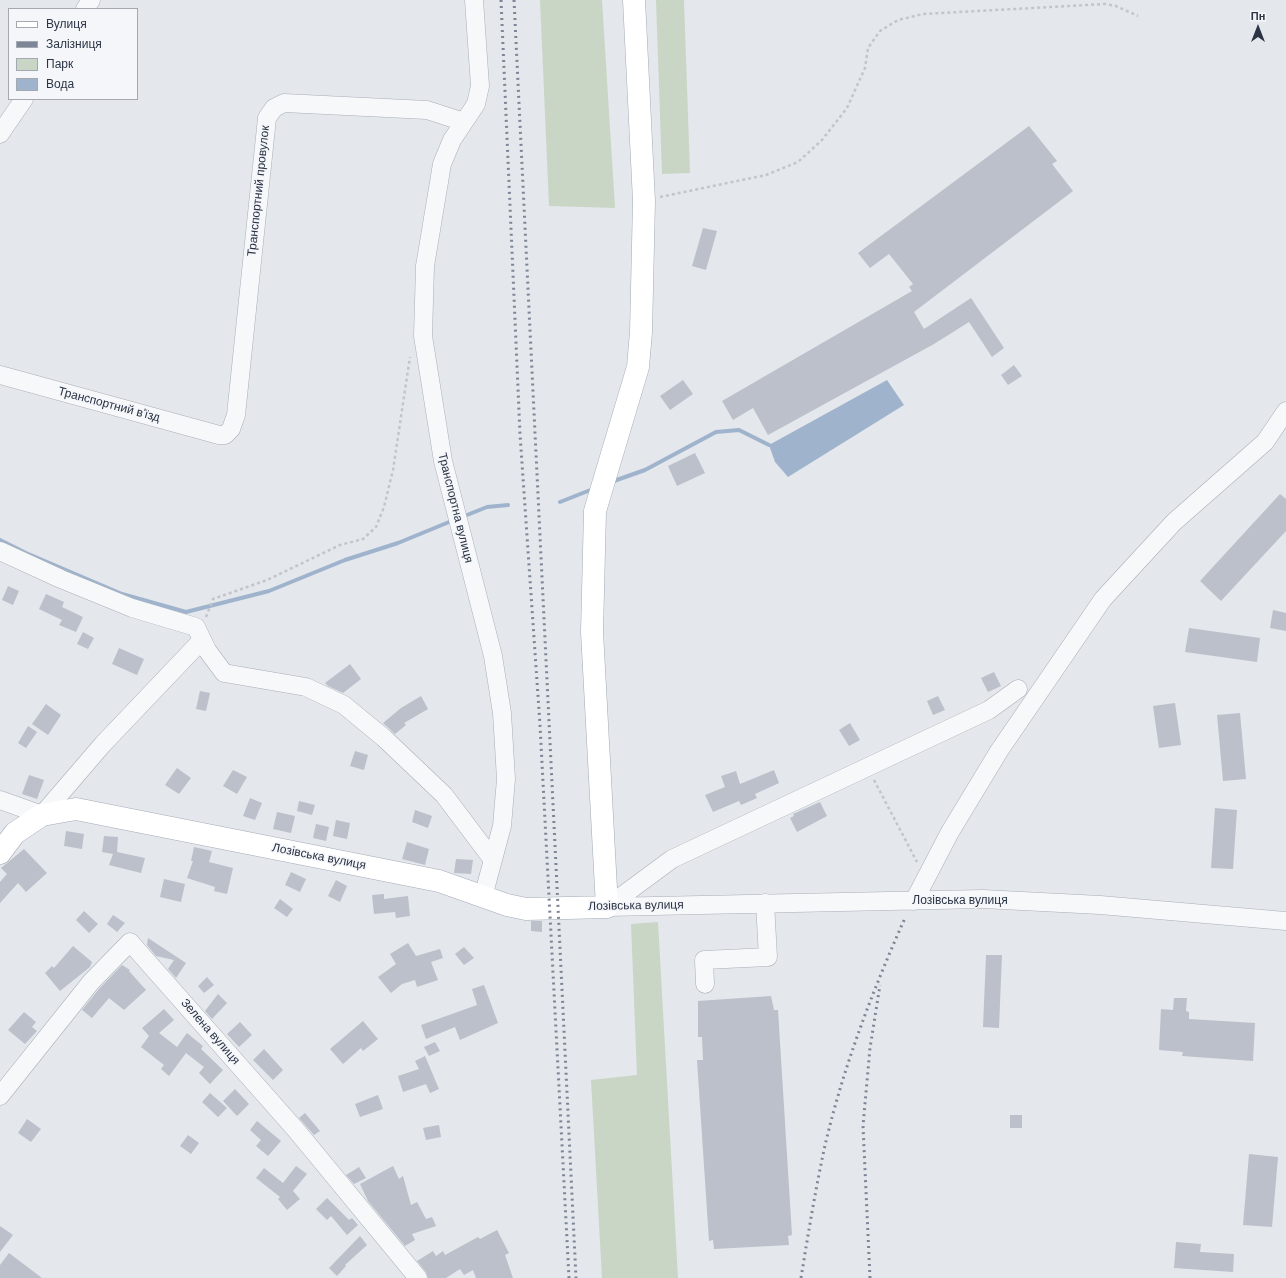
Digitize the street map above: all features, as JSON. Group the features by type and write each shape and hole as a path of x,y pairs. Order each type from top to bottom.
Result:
{"main road":[{"path":"607,907 592,632 595,511 638,367 641,332 644,201 634,0"},
{"name":"Лозівська вулиця","path":"42,815 76,809 439,881 507,905 526,909 607,907"},
{"path":"0,853 15,833 42,815"}],"street":[{"name":"Транспортна вулиця","path":"474,0 480,86 476,104 452,140 442,164 425,266 423,336 443,461 493,656 502,713 506,779 502,826 484,897"},
{"path":"0,134 23,100"},
{"name":"Транспортний провулок","path":"219,435 224,435 231,429 236,415 267,118 274,108 284,103 427,110 464,122"},
{"name":"Транспортний в'їзд","path":"0,374 219,435"},
{"path":"914,900 950,832 999,751 1103,599 1174,522 1265,442 1286,411"},
{"path":"0,551 68,582 132,608 196,627 207,650 224,673 306,687 344,704 384,738 444,795 494,860"},
{"path":"42,815 103,744 200,636"},
{"path":"607,907 672,859 989,710 1018,689"},
{"name":"Лозівська вулиця","path":"0,800 42,815"},
{"name":"Лозівська вулиця","path":"607,907 983,899 1100,905 1286,921"},
{"path":"705,984 704,960 768,957 765,903"},
{"name":"Зелена вулиця","path":"0,1096 91,982 130,942 296,1130 418,1278"}],"path":[{"path":"644,201 766,175 798,162 822,140 847,108 865,68 868,48 880,31 898,20 923,14 1105,4 1116,6 1138,16"},
{"path":"200,636 213,599 281,574 340,545 363,539 376,527 384,507 393,470 411,352"},
{"path":"867,767 915,855 924,882"}],"green space":[{"path":"540,0 602,0 615,208 549,206"},
{"path":"656,0 684,0 690,173 662,174"},
{"path":"658,922 678,1278 602,1278 591,1080 637,1075 631,924"}],"water":[{"path":"887,380 904,405 788,477 775,462 769,445"}],"building":[{"path":"1029,126 1057,161 1052,164 1073,191 914,312 924,329 971,298 1004,348 992,357 969,322 934,344 768,435 753,408 733,420 722,401 912,291 909,287 913,284 889,254 870,268 858,253"},
{"path":"703,228 717,231 706,270 692,266"},
{"path":"1014,365 1022,376 1008,385 1001,375"},
{"path":"683,380 693,394 670,410 660,396"},
{"path":"695,453 705,473 677,486 668,466"},
{"path":"1280,494 1286,499 1286,531 1221,601 1200,581"},
{"path":"8,586 19,591 13,605 2,600"},
{"path":"46,594 64,602 62,607 83,617 76,632 59,625 62,620 39,609"},
{"path":"1273,610 1286,613 1286,631 1270,628"},
{"path":"1189,628 1260,638 1257,662 1185,652"},
{"path":"83,632 94,638 88,649 77,644"},
{"path":"119,648 144,659 137,675 112,664"},
{"path":"350,664 361,679 343,693 325,683"},
{"path":"994,672 1001,686 988,692 981,678"},
{"path":"200,691 210,693 206,711 196,709"},
{"path":"421,696 428,709 404,723 406,725 395,734 383,723 401,708"},
{"path":"938,696 945,710 933,715 927,701"},
{"path":"1175,703 1181,745 1159,748 1153,706"},
{"path":"46,704 61,715 48,735 32,724"},
{"path":"1240,713 1246,779 1223,781 1217,715"},
{"path":"850,723 860,740 849,746 839,730"},
{"path":"28,726 37,732 26,748 18,743"},
{"path":"355,751 368,755 364,770 350,766"},
{"path":"177,768 191,778 179,794 165,785"},
{"path":"233,770 247,777 237,794 223,786"},
{"path":"774,770 779,783 755,794 757,798 741,805 739,801 713,812 705,795 725,787 721,776 736,771 740,784"},
{"path":"29,775 44,780 37,799 22,794"},
{"path":"250,798 262,803 255,820 243,816"},
{"path":"299,801 315,805 312,815 297,811"},
{"path":"820,802 827,816 797,832 790,818 794,816 793,814"},
{"path":"1215,808 1237,810 1233,869 1211,868"},
{"path":"415,810 432,816 428,828 412,822"},
{"path":"277,812 295,816 291,833 273,829"},
{"path":"336,820 350,823 347,839 333,836"},
{"path":"316,824 329,827 326,841 313,838"},
{"path":"66,831 84,834 82,849 64,846"},
{"path":"104,836 118,837 117,852 145,858 141,873 109,865 113,854 102,852"},
{"path":"407,842 429,849 425,865 402,859"},
{"path":"194,847 212,851 209,862 233,868 227,894 214,891 215,887 187,878 193,861 191,861"},
{"path":"24,849 47,873 26,892 18,883 0,903 0,882 7,874 1,868"},
{"path":"456,859 473,860 471,874 454,873"},
{"path":"291,872 306,879 300,892 285,885"},
{"path":"164,879 185,884 181,902 160,897"},
{"path":"336,880 347,886 340,902 328,896"},
{"path":"384,894 384,899 408,896 410,916 396,918 395,912 374,914 372,895"},
{"path":"280,899 293,909 287,917 274,908"},
{"path":"84,911 98,924 89,933 76,920"},
{"path":"113,915 125,923 117,932 107,924"},
{"path":"531,921 542,921 542,932 531,931"},
{"path":"148,938 186,963 176,978 168,969 174,960 156,956 147,945"},
{"path":"408,943 416,956 440,949 443,958 431,962 438,980 417,987 415,980 402,984 391,993 378,977 396,964 390,954"},
{"path":"73,946 92,962 90,967 60,991 45,973 52,966 54,968"},
{"path":"464,947 474,958 464,965 455,954"},
{"path":"986,955 1002,955 999,1028 983,1027"},
{"path":"122,965 130,970 129,971 146,990 124,1010 109,998 92,1018 82,1010 99,989"},
{"path":"207,977 214,985 204,993 198,986"},
{"path":"484,985 498,1023 460,1040 455,1027 426,1039 421,1025 477,1005 472,989"},
{"path":"218,994 227,1003 212,1019 205,1011"},
{"path":"771,996 774,1010 778,1010 792,1235 788,1236 789,1245 714,1249 713,1240 709,1241 697,1060 703,1060 702,1037 698,1037 698,1001"},
{"path":"1174,998 1187,998 1186,1011 1189,1012 1189,1019 1255,1023 1253,1061 1182,1056 1183,1052 1159,1050 1161,1009 1173,1010"},
{"path":"164,1009 174,1020 159,1033 177,1047 187,1033 203,1046 201,1049 223,1070 210,1084 199,1073 204,1067 186,1053 169,1076 161,1069 164,1065 141,1047 149,1036 142,1028"},
{"path":"24,1012 36,1022 32,1027 37,1031 25,1044 8,1030"},
{"path":"363,1021 378,1039 363,1051 361,1048 343,1064 330,1049"},
{"path":"240,1022 252,1035 239,1047 227,1034"},
{"path":"435,1042 440,1051 429,1056 424,1047"},
{"path":"264,1049 283,1070 273,1080 253,1060"},
{"path":"425,1056 439,1089 430,1093 426,1084 403,1092 398,1076 419,1069 415,1061"},
{"path":"235,1089 249,1104 237,1116 223,1101"},
{"path":"210,1093 227,1108 218,1117 202,1102"},
{"path":"378,1095 383,1109 360,1117 355,1104"},
{"path":"305,1113 320,1131 314,1135 299,1118"},
{"path":"1010,1115 1022,1115 1022,1128 1010,1128"},
{"path":"27,1119 41,1129 31,1142 18,1133"},
{"path":"257,1121 281,1141 268,1156 256,1146 261,1140 250,1130"},
{"path":"439,1125 441,1137 426,1140 423,1128"},
{"path":"188,1135 199,1143 191,1154 180,1146"},
{"path":"1249,1154 1278,1157 1272,1227 1243,1225"},
{"path":"296,1166 307,1174 293,1191 300,1199 287,1210 278,1199 280,1197 256,1178 264,1168 283,1183"},
{"path":"393,1166 399,1179 403,1176 411,1205 417,1202 426,1219 432,1217 436,1226 412,1234 415,1240 405,1246 368,1201 360,1184"},
{"path":"359,1167 366,1178 354,1184 346,1175"},
{"path":"327,1198 349,1220 352,1218 358,1225 347,1235 331,1216 327,1220 316,1209"},
{"path":"0,1226 13,1235 0,1252"},
{"path":"497,1230 509,1253 505,1255 513,1278 476,1278 473,1270 464,1275 460,1269 446,1278 428,1278 426,1272 417,1261 433,1251 436,1256 443,1251 445,1255 478,1237 480,1239"},
{"path":"360,1236 367,1245 345,1265 346,1266 337,1276 329,1268"},
{"path":"1176,1242 1201,1244 1200,1252 1234,1254 1233,1272 1174,1268"},
{"path":"9,1253 42,1278 0,1278 0,1265"}],"waterway":[{"path":"611,482 645,470 716,432 739,430 769,445"},
{"path":"560,502 593,489"},
{"path":"462,517 487,507 508,505"},
{"path":"0,540 26,553 122,594 186,612 269,591 345,560 398,543 454,520"}],"railway":[{"path":"501,0 520,434 540,725 569,1278"},
{"path":"514,0 576,1278"},
{"path":"801,1278 824,1150 831,1120 859,1032 881,974 905,918"},
{"path":"870,1278 863,1126 870,1048 880,985"}]}
